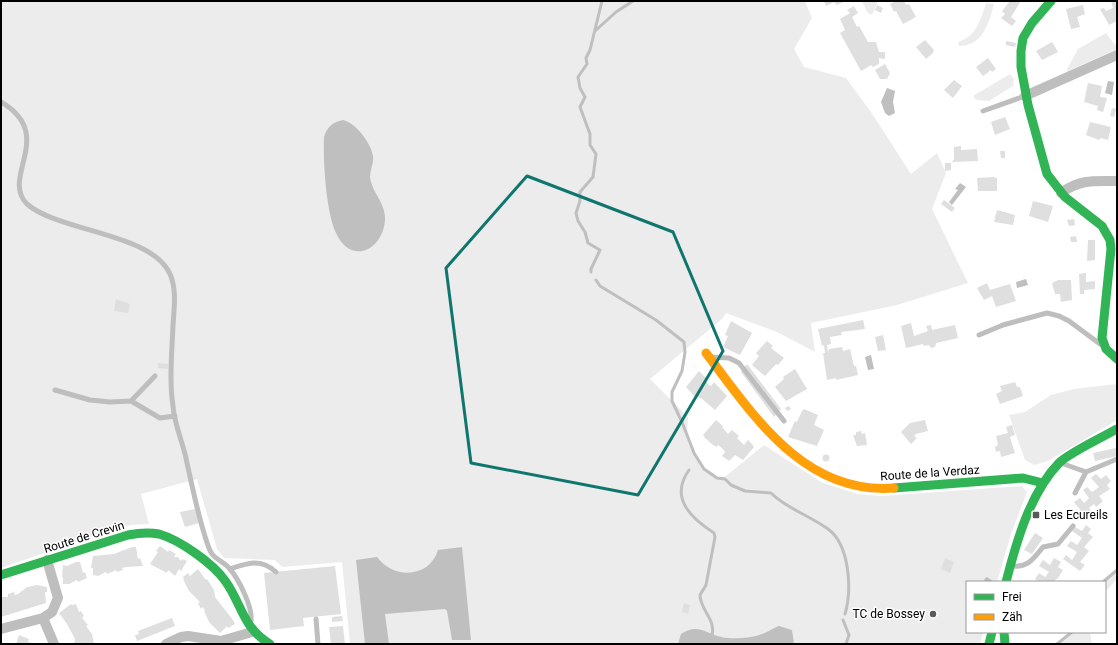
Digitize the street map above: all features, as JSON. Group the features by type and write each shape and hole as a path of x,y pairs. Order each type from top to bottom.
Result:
{"street":[{"path":"1051,1 1028,30 1022,42 1020,51 1025,96 1047,174 1061,193 1105,227 1110,235 1111,248 1102,330 1104,346 1117,358"},
{"path":"1025,96 1117,55"},
{"path":"1061,193 1074,184 1081,182 1117,181"},
{"name":"Route de la Verdaz","path":"707,355 776,442 798,460 838,481 860,487 882,489 1024,478 1043,484"},
{"path":"1006,581 1024,520 1032,508 1043,484 1060,462 1088,444 1117,430"},
{"name":"Route de Crevin","path":"1,575 128,535 143,533 161,535 181,545 220,574 229,587 251,630 270,644"},
{"path":"1,629 43,618 52,612 58,598 47,560"},
{"path":"43,618 54,644"},
{"path":"166,644 181,637 188,636 221,641 251,630"},
{"path":"989,644 992,633"},
{"path":"1004,633 1005,644"}],"lane":[{"path":"983,111 1025,96"},
{"path":"1,102 17,114 25,128 26,136 17,177 19,194 26,204 46,215 140,247 156,258 170,274 174,285 175,299 172,369 173,407 175,416 204,532 213,554 230,569 238,582 252,614 251,630"},
{"path":"979,335 1003,325 1047,313 1066,319 1104,346"},
{"path":"707,355 725,357 739,363 784,421"},
{"path":"131,401 155,376"},
{"path":"55,390 90,400 110,402 131,401 160,418 175,416"},
{"path":"1075,493 1086,472 1098,465 1117,459"},
{"path":"1060,462 1067,466 1086,472"},
{"path":"1010,566 1021,566 1030,563 1043,547 1057,545 1060,543 1073,526"},
{"path":"230,569 259,562 269,566 276,572"},
{"path":"316,618 318,644"}],"highlighted area":[{"path":"527,176 673,232 723,351 638,495 471,463 446,268"}],"shaded area":[{"path":"1,1 805,1 812,18 794,49 804,67 846,78 871,112 911,174 937,153 946,173 932,209 968,283 897,305 811,323 815,352 777,332 726,313 722,319 650,379 688,417 688,443 702,465 717,478 726,476 764,445 821,482 857,494 882,496 1022,486 1027,492 1011,534 997,581 966,581 966,633 983,633 980,644 350,644 342,562 282,567 275,560 224,558 217,549 197,479 141,494 149,524 132,525 113,529 1,568"},
{"path":"862,1 878,1 872,15 867,12"},
{"path":"986,3 994,4 987,26 979,38 967,45 959,46 958,42 964,40 977,27"},
{"path":"1106,33 1115,45 1117,44 1117,49 1068,71 1067,69 1078,49"},
{"path":"1010,74 1014,79 1013,86 989,101 976,100 973,96"},
{"path":"1108,81 1114,82 1112,95 1105,93"},
{"path":"887,88 895,91 893,102 895,113 889,116 885,113 881,102"},
{"path":"343,120 358,129 372,151 373,159 370,174 371,183 385,214 383,231 379,239 373,246 365,250 358,251 350,249 342,243 336,233 330,212 326,186 324,137 327,130 331,126 336,122"},
{"path":"960,183 966,187 952,205 949,202 958,190 955,189"},
{"path":"1026,279 1028,285 1017,288 1016,282"},
{"path":"871,355 874,369 868,370 865,357"},
{"path":"1117,384 1117,420 1048,461 1034,465 1025,460 1009,415 1025,412 1051,395 1074,389"},
{"path":"462,547 471,640 452,640 447,611 445,609 385,614 389,644 365,644 356,560 377,557 392,569 410,573 419,571 427,566 433,560 438,550"},
{"path":"1117,570 1117,579 1106,591 1106,581 1104,581"},
{"path":"779,626 792,630 794,644 678,644 681,634 687,630 699,629 721,637 741,638 758,635"},
{"path":"1071,633 1090,633 1092,644 1057,644"}],"building":[{"path":"824,1 843,2 837,5 834,2 826,6"},
{"path":"896,1 904,1 906,5 909,4 916,17 903,24 896,11 894,12 890,4"},
{"path":"1010,1 1021,1 1011,17 1016,21 1012,26 1001,18 1005,14 1002,11"},
{"path":"1111,1 1117,1 1117,21 1109,25 1100,9 1104,8 1106,11 1113,8"},
{"path":"877,5 883,8 881,13 875,10"},
{"path":"1083,5 1085,14 1077,17 1080,27 1071,29 1066,9"},
{"path":"854,6 858,13 852,17 857,27 859,26 868,42 876,42 879,52 885,52 885,59 879,58 879,64 873,67 871,65 861,71 840,33 845,30 840,19 850,13 847,10"},
{"path":"925,40 934,50 933,53 926,59 916,47"},
{"path":"1006,41 1016,43 1015,47 1006,45"},
{"path":"1052,42 1058,52 1042,60 1036,51"},
{"path":"988,58 996,69 992,72 991,70 983,76 976,67"},
{"path":"885,64 890,73 887,79 880,79 875,70"},
{"path":"954,80 962,86 953,98 944,90"},
{"path":"1088,83 1102,86 1100,97 1107,98 1103,112 1097,110 1098,106 1084,102"},
{"path":"1112,108 1116,109 1114,117 1110,116"},
{"path":"1005,117 1010,129 995,135 991,122"},
{"path":"1090,122 1111,127 1108,140 1101,138 1099,140 1086,135"},
{"path":"961,146 961,150 977,149 978,161 952,162 954,159 954,147"},
{"path":"1000,151 1005,151 1005,158 1001,158"},
{"path":"945,163 951,163 951,170 945,171"},
{"path":"977,178 997,178 997,191 978,191"},
{"path":"944,200 955,208 952,212 941,204"},
{"path":"1033,201 1053,206 1048,222 1029,216"},
{"path":"997,210 1015,215 1013,225 994,222"},
{"path":"1074,219 1075,225 1069,226 1067,220"},
{"path":"1076,236 1077,242 1071,242 1070,237"},
{"path":"1088,240 1095,240 1095,260 1087,261"},
{"path":"1086,273 1086,282 1095,281 1095,289 1084,290 1084,294 1080,294 1079,274"},
{"path":"1058,280 1071,280 1072,300 1061,302 1060,294 1055,294 1052,283"},
{"path":"987,283 990,290 1010,284 1016,301 996,307 992,296 984,300 977,288"},
{"path":"116,299 130,304 128,313 114,311"},
{"path":"863,320 865,329 841,332 842,335 830,337 831,344 827,345 828,352 829,349 842,347 843,351 850,349 858,375 836,380 836,378 827,380 823,353 825,353 824,345 822,346 818,329"},
{"path":"731,321 752,333 740,355 723,347 728,336 725,335"},
{"path":"911,323 914,336 928,331 926,326 931,325 932,330 955,325 958,338 936,343 935,347 931,348 929,345 924,346 923,344 906,348 901,326"},
{"path":"883,335 886,350 878,351 875,337"},
{"path":"767,341 773,346 771,348 784,358 765,376 752,365 759,356 756,353"},
{"path":"158,363 168,364 168,369 158,368"},
{"path":"747,364 781,409 774,417 741,372"},
{"path":"795,369 807,389 786,401 775,387 784,379 783,377"},
{"path":"699,371 706,378 705,379 708,384 711,386 714,382 727,396 715,410 701,398 695,397 686,387"},
{"path":"1015,382 1017,387 1020,387 1023,396 1000,404 996,394 1002,391 1000,386"},
{"path":"789,406 791,409 787,411 785,408"},
{"path":"804,409 818,415 814,425 824,430 817,446 788,437 795,421 797,422"},
{"path":"716,420 723,426 722,427 728,434 732,430 739,436 737,438 744,445 748,440 752,444 754,447 743,460 735,455 729,461 722,456 725,452 723,449 718,445 717,447 713,445 705,438 703,435"},
{"path":"925,420 928,431 916,434 914,436 917,438 911,444 901,432 910,423"},
{"path":"1012,425 1015,435 1010,437 1015,453 1001,457 1000,451 996,452 995,447 998,445 996,436 1008,433 1006,427"},
{"path":"861,431 862,434 865,433 867,445 857,446 853,435 856,435 856,432"},
{"path":"1116,448 1117,456 1095,461 1093,453"},
{"path":"826,454 829,455 829,461 826,462 823,461 822,458 823,455"},
{"path":"1096,474 1101,479 1106,475 1111,481 1107,485 1110,489 1099,496 1103,501 1096,507 1094,504 1089,508 1093,513 1087,518 1074,502 1080,498 1084,503 1089,498 1083,490 1087,487 1092,492 1099,487 1091,478"},
{"path":"195,509 199,523 185,527 180,512"},
{"path":"1086,525 1091,529 1088,533 1093,537 1084,547 1089,551 1080,562 1085,565 1080,571 1063,559 1066,555 1072,560 1077,552 1067,546 1071,541 1077,545 1082,538 1072,531 1075,527 1082,531"},
{"path":"1035,533 1043,538 1032,554 1024,550"},
{"path":"160,546 168,552 169,550 176,554 174,557 178,557 181,561 182,559 187,561 181,571 179,569 175,576 168,570 167,573 150,564"},
{"path":"132,547 136,547 138,559 140,558 143,566 126,567 117,572 116,570 107,574 106,572 98,576 93,575 93,568 91,568 93,556 114,554"},
{"path":"945,558 954,562 950,573 941,569"},
{"path":"1054,558 1061,562 1058,567 1063,570 1058,578 1054,581 1038,581 1035,579 1039,573 1045,577 1049,572 1039,566 1043,560 1050,565"},
{"path":"80,562 83,573 85,572 87,578 78,582 77,580 69,584 63,584 63,565 67,566"},
{"path":"335,566 341,614 303,618 304,626 270,630 264,573"},
{"path":"198,569 206,580 207,579 214,590 215,597 235,624 228,628 227,626 220,633 209,622 203,607 201,609 198,603 200,602 189,591 184,581 183,577 188,573 190,576"},
{"path":"37,585 47,587 47,592 45,592 46,603 1,617 1,597 8,597 8,594 14,592 15,595 18,594 27,587"},
{"path":"684,603 690,605 688,614 682,612"},
{"path":"71,604 76,604 79,612 81,611 84,616 82,618 88,625 86,626 92,634 94,644 74,644 75,639 59,613"},
{"path":"342,616 343,621 332,622 332,617"},
{"path":"172,618 175,626 137,641 135,635 139,634 138,631"},
{"path":"343,626 345,644 331,644 329,627"},
{"path":"19,635 29,639 28,642 36,644 16,644"}],"waterway":[{"path":"591,272 600,250 588,243 585,232 578,221 576,213 580,201 580,192 593,177 596,154 590,145 590,134 580,107 585,97 580,88 578,77 587,64 586,58 590,50 602,1"},
{"path":"595,31 616,12 633,1"},
{"path":"596,280 600,286 656,320 684,342 685,352 682,371 672,392 672,401 694,453 704,469 717,478 725,479 731,485 745,491 771,493 791,508 821,524 835,536 841,546 847,568 848,593 845,614"},
{"path":"689,470 683,480 681,490 685,506 698,521 714,533 715,537 706,585 700,595 702,605 712,624 712,635"},
{"path":"1104,581 1117,570"},
{"path":"843,620 849,635 846,644"},
{"path":"1057,644 1071,633"}],"traffic: fast":[{"path":"1051,1 1032,23 1023,38 1021,67 1028,105 1047,174 1065,197 1102,226 1110,240 1111,249 1102,338 1106,349 1117,359"},
{"path":"1006,581 1014,551 1025,519 1049,475 1064,459 1117,429"},
{"path":"894,488 1023,478 1043,483"},
{"path":"1,575 128,535 144,533 159,534 186,547 205,560 221,575 248,623 261,638 270,644"},
{"path":"989,644 992,633"},
{"path":"1004,633 1005,644"}],"traffic: slow":[{"path":"706,353 762,425 807,465 833,479 862,487 894,488"}],"place":[{"name":"Les Ecureils","path":"1036,515"},
{"name":"TC de Bossey","path":"933,614"}]}
